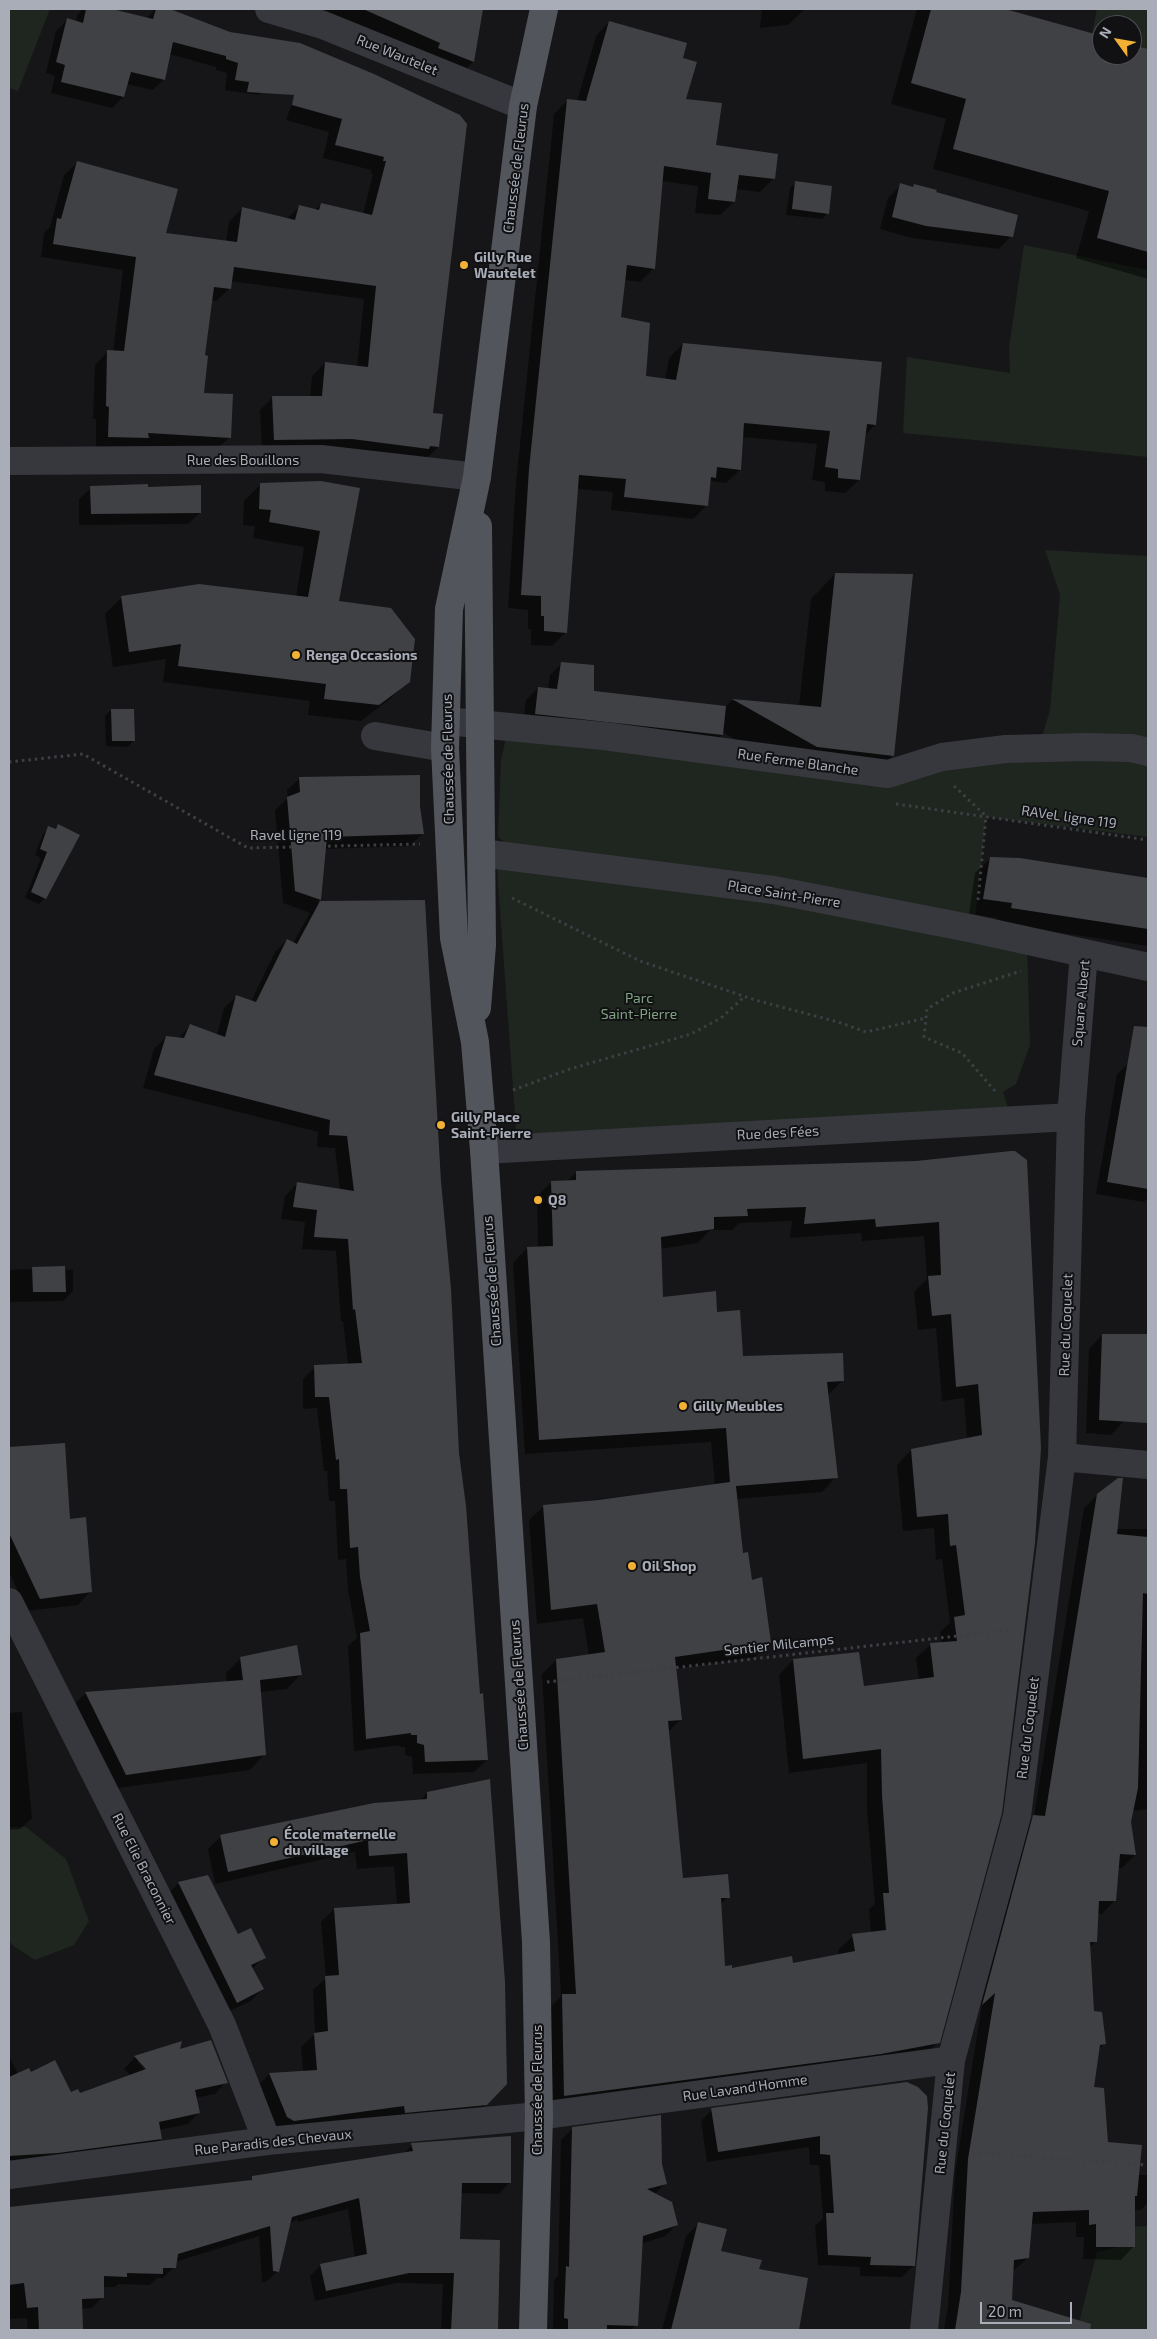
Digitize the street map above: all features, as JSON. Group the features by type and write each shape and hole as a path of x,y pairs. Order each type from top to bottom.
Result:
{"main road":[{"name":"Chaussée de Fleurus","path":"533,2330 539,2116 536,1942 484,1150 475,1042 454,938 445,748 449,609 477,477 523,106 544,9"},
{"name":"Chaussée de Fleurus","path":"475,1042 482,945 477,477"}],"street":[{"name":"Rue Wautelet","path":"269,9 323,17 523,106"},
{"name":"Rue des Bouillons","path":"9,462 321,459 477,477"},
{"name":"Rue Ferme Blanche","path":"446,721 604,736 888,774 942,757 1006,749 1131,748 1148,752"},
{"path":"375,736 445,748"},
{"name":"Place Saint-Pierre","path":"481,853 774,890 974,929 1084,953"},
{"name":"Square Albert","path":"1071,1117 1084,953 1148,967"},
{"name":"Rue des Fées","path":"484,1150 1071,1117"},
{"name":"Rue du Coquelet","path":"924,2330 951,2060 1017,1816 1062,1457 1071,1117"},
{"path":"1062,1457 1148,1465"},
{"name":"Rue Elie Braconnier","path":"9,1602 222,2024 267,2141"},
{"name":"Rue Lavand'Homme","path":"539,2116 951,2060"},
{"name":"Rue Paradis des Chevaux","path":"9,2175 267,2141 539,2116"}],"path":[{"name":"Ravel ligne 119","path":"9,762 83,754 248,848 449,843"},
{"path":"928,762 986,816 974,929"},
{"name":"RAVeL ligne 119","path":"986,816 1148,840"},
{"path":"482,884 640,961 744,997 838,1022 866,1032 926,1018"},
{"path":"1020,1120 962,1053 924,1037 927,1009 953,993 1035,967 1051,946"},
{"path":"514,1090 570,1070 692,1034 722,1018 744,997"},
{"name":"Sentier Milcamps","path":"519,1685 1041,1627"},
{"path":"942,2151 1148,2165"}],"green space":[{"path":"9,9 50,9 18,91 9,88"},
{"path":"1097,9 1148,9 1148,52 1142,50 1142,15 1096,15"},
{"path":"1024,245 1148,270 1148,457 903,433 907,357 1010,373 1009,348"},
{"name":"Parc Saint-Pierre","path":"1045,550 1148,556 1148,837 986,817 974,929 1027,947 1030,1045 1016,1084 1003,1092 1012,1120 517,1143 497,868 527,859 498,837 501,760 509,725 855,777 1041,740 1050,710 1060,595"},
{"path":"9,1827 26,1827 66,1859 89,1921 74,1945 35,1960 12,1945 9,1940"},
{"path":"1148,2226 1148,2330 1077,2330 1097,2252 1130,2244 1129,2227"}],"building":[{"path":"86,9 112,9 153,19 156,9 170,9 230,32 300,43 374,74 460,115 467,124 433,413 443,414 439,447 430,446 429,449 352,439 274,440 272,396 322,396 325,362 368,367 376,286 234,267 231,289 214,287 205,355 208,356 204,393 233,394 231,438 148,433 149,438 108,437 109,407 106,406 107,350 124,351 136,257 53,244 57,218 61,219 77,161 178,189 166,233 237,242 242,207 295,220 299,205 319,210 321,203 372,215 386,161 383,161 384,157 335,145 342,119 292,105 294,95 247,92 249,82 235,80 238,63 226,59 226,56 173,42 165,80 131,72 124,97 61,82 65,65 56,62 67,18 83,23"},
{"path":"363,9 483,9 474,62 438,48 440,43"},
{"path":"931,9 1005,9 1092,33 1092,65 1142,65 1142,48 1148,49 1148,252 1097,238 1109,191 953,149 966,99 911,83"},
{"path":"609,21 687,43 683,58 697,62 686,99 722,103 716,145 778,154 775,179 739,175 735,202 708,199 711,173 664,166 655,269 627,265 621,317 650,323 646,376 676,380 683,343 882,362 876,425 867,424 860,480 838,478 838,469 825,467 830,431 744,423 741,470 717,467 716,478 711,477 708,506 624,497 626,479 579,475 567,633 544,631 544,616 541,616 541,596 521,595 529,469 567,99 586,101"},
{"path":"795,181 832,186 829,214 792,209"},
{"path":"900,183 913,187 914,184 937,190 936,192 1018,215 1013,237 926,226 892,217"},
{"name":"Renga Occasions","path":"321,481 360,488 339,601 391,608 415,639 410,682 379,705 324,699 326,684 178,666 181,644 129,652 121,596 199,584 308,597 320,531 269,522 271,510 259,509 260,483"},
{"path":"148,484 148,487 201,485 201,513 91,514 90,486"},
{"path":"835,573 913,574 894,756 817,747 732,699 821,707"},
{"path":"561,662 594,665 594,691 726,706 723,735 535,714 538,687 557,689"},
{"path":"111,709 134,709 135,741 112,741"},
{"path":"420,775 420,806 424,834 327,837 321,900 295,891 287,797 300,792 299,777"},
{"path":"58,824 80,835 46,899 31,892 47,852 40,849 48,826 56,829"},
{"path":"990,857 1020,858 1148,878 1148,929 1011,908 1012,903 983,899"},
{"path":"425,900 441,1181 451,1289 459,1453 466,1506 480,1694 483,1693 488,1760 425,1762 424,1745 417,1743 417,1735 411,1735 411,1733 366,1739 360,1633 370,1631 360,1577 358,1547 350,1548 347,1489 340,1489 339,1459 336,1460 329,1397 315,1397 314,1365 362,1363 355,1309 353,1310 348,1239 314,1237 317,1210 293,1207 297,1182 354,1191 347,1136 329,1135 330,1120 154,1075 166,1036 184,1038 190,1024 225,1037 236,995 256,1002 287,939 297,944 320,901"},
{"path":"1134,1026 1148,1027 1148,1189 1107,1182"},
{"path":"1011,1151 1015,1151 1027,1160 1041,1448 1035,1543 1002,1813 940,2043 881,2054 564,2096 562,1994 576,1994 556,1659 605,1652 597,1604 551,1610 543,1505 598,1500 730,1482 726,1428 539,1440 527,1247 553,1246 551,1181 576,1180 576,1171 916,1161","holes":["806,1207 804,1224 875,1219 876,1227 939,1222 941,1275 928,1276 932,1316 951,1314 956,1387 978,1384 982,1435 911,1449 917,1517 948,1514 950,1546 956,1545 965,1615 954,1617 957,1641 930,1643 934,1677 864,1686 859,1652 793,1659 803,1759 881,1749 882,1795 889,1893 883,1893 886,1930 852,1934 855,1951 793,1963 792,1956 732,1968 732,1965 725,1966 721,1898 730,1898 728,1874 683,1878 668,1721 682,1720 675,1657 771,1643 762,1577 752,1580 748,1552 743,1553 736,1486 838,1478 827,1382 844,1381 843,1353 743,1356 740,1310 717,1312 716,1291 663,1297 661,1237 714,1229 714,1217 748,1216 747,1209"]},
{"path":"65,1266 66,1292 33,1292 32,1267"},
{"path":"1102,1334 1148,1334 1148,1423 1099,1420"},
{"path":"65,1443 70,1519 86,1517 92,1592 40,1599 9,1533 9,1447"},
{"path":"1118,1478 1123,1478 1117,1534 1148,1537 1148,1594 1143,1593 1138,1788 1131,1822 1136,1855 1120,1854 1116,1901 1099,1901 1097,1942 1090,1942 1094,2011 1102,2012 1106,2044 1100,2045 1094,2087 1104,2088 1108,2142 1142,2145 1137,2196 1135,2196 1135,2247 1096,2247 1096,2224 1089,2225 1089,2210 1033,2212 1029,2258 1014,2260 1012,2300 1091,2324 1090,2330 955,2330 961,2292 968,2159 995,1993 982,2005 1033,1815 1045,1816 1097,1494"},
{"path":"297,1645 302,1675 260,1680 266,1755 126,1775 85,1692 243,1680 240,1657"},
{"path":"490,1779 505,1982 507,2084 487,2105 405,2113 404,2106 294,2121 287,2117 269,2073 317,2070 314,2033 328,2031 325,1976 339,1975 334,1908 410,1903 407,1853 369,1856 368,1840 228,1872 220,1835 374,1803 427,1799 427,1792"},
{"path":"208,1875 238,1934 251,1928 266,1958 251,1965 264,1989 237,2003 178,1882"},
{"path":"211,2040 228,2083 195,2090 200,2113 159,2122 162,2139 58,2153 9,2156 9,2077 29,2068 31,2072 55,2060 71,2092 78,2089 80,2093 146,2069 134,2056 182,2041 180,2049"},
{"path":"907,2082 918,2087 927,2096 928,2108 915,2266 870,2265 871,2257 828,2255 826,2213 834,2213 830,2155 820,2154 820,2136 718,2152 711,2108"},
{"path":"661,2115 662,2164 667,2184 647,2189 672,2202 678,2225 643,2236 638,2326 607,2325 607,2330 568,2330 568,2319 564,2318 566,2266 569,2267 572,2127"},
{"path":"511,2136 511,2183 462,2183 460,2239 500,2240 498,2330 451,2330 454,2273 409,2273 326,2291 320,2264 367,2254 359,2198 292,2217 279,2272 273,2271 270,2226 178,2254 176,2268 163,2268 163,2274 127,2273 127,2277 104,2276 104,2298 82,2299 83,2329 39,2330 38,2307 27,2308 24,2283 9,2285 9,2207 252,2180 252,2176 413,2151 411,2143"},
{"path":"698,2222 727,2229 721,2251 762,2260 759,2269 808,2278 799,2330 671,2330"}],"place":[{"name":"Gilly Rue Wautelet","path":"464,265"},
{"name":"Renga Occasions","path":"296,655"},
{"name":"Gilly Place Saint-Pierre","path":"441,1125"},
{"name":"Q8","path":"538,1200"},
{"name":"Gilly Meubles","path":"683,1406"},
{"name":"Oil Shop","path":"632,1566"},
{"name":"École maternelle du village","path":"274,1842"}]}
